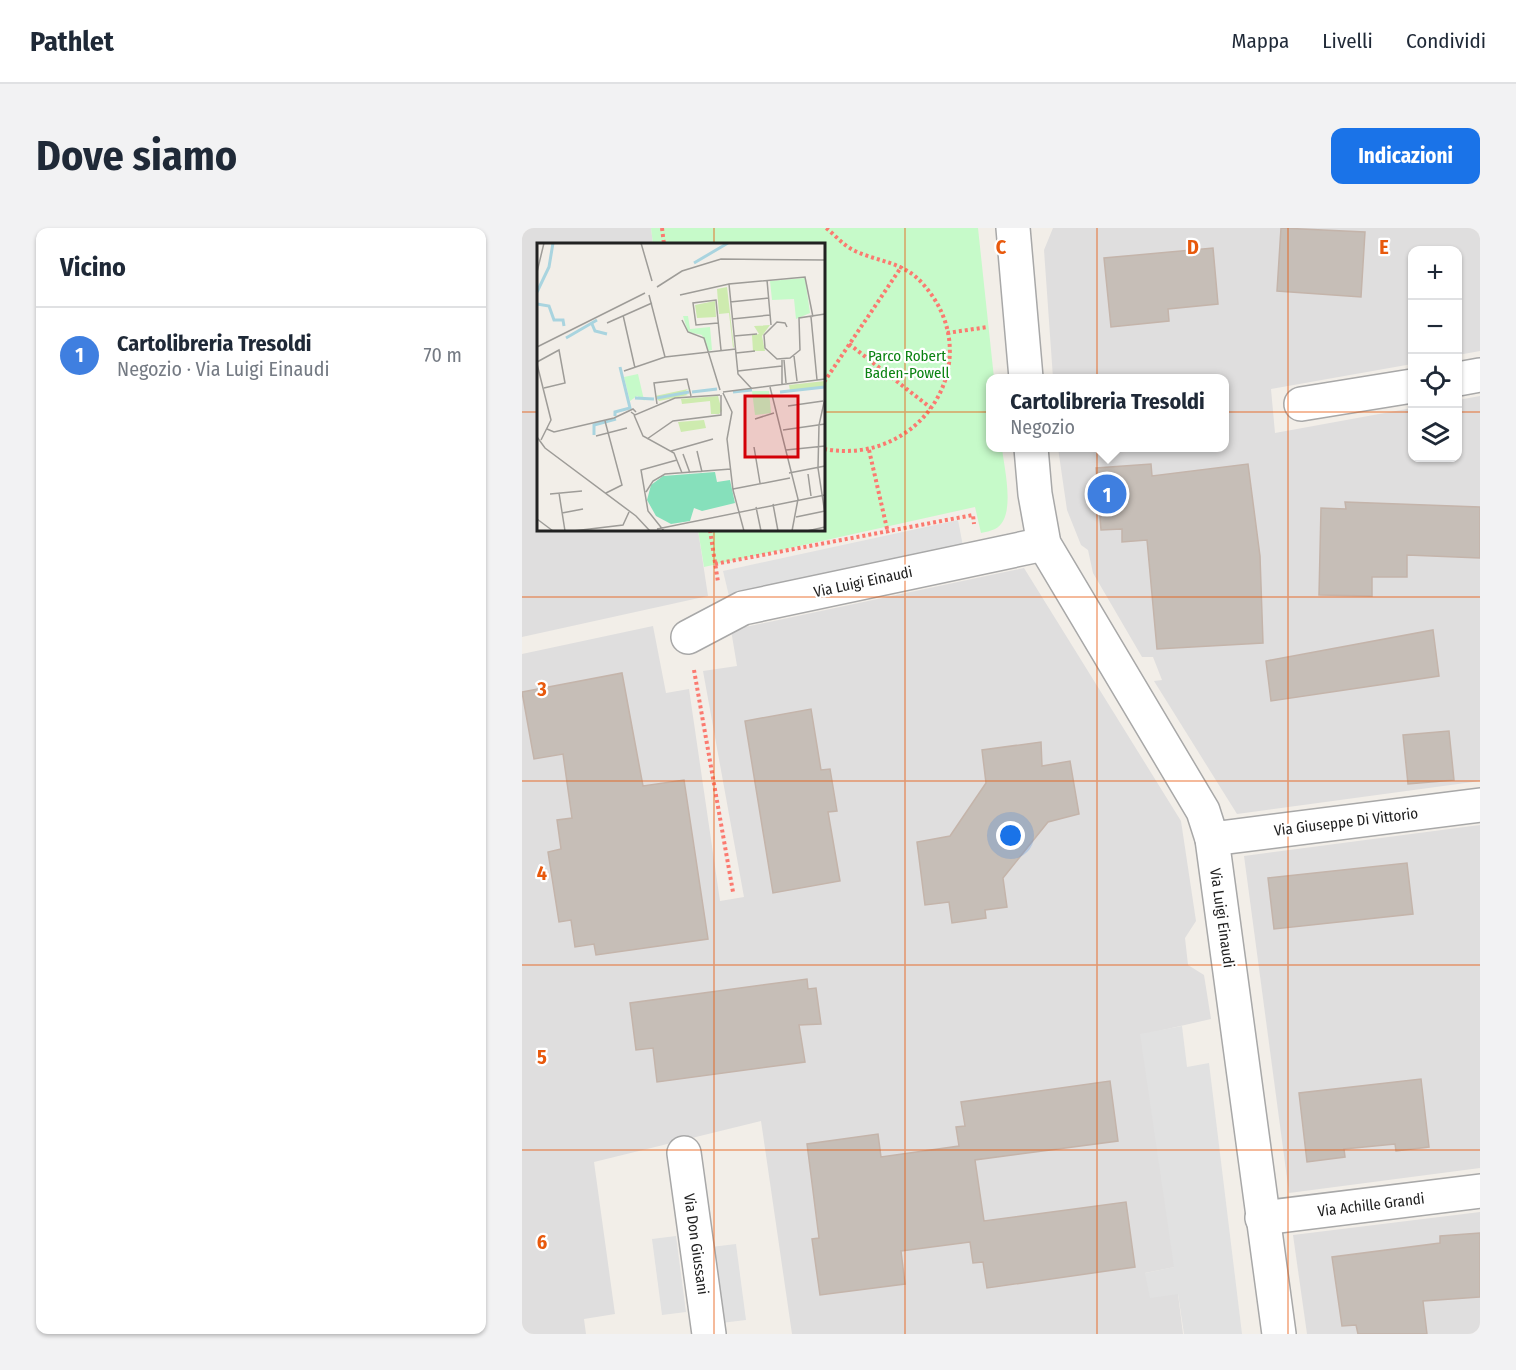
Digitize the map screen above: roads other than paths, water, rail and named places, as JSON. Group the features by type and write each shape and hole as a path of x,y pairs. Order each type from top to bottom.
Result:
{"street":[{"path":"1015,230 1026,374"},
{"path":"1462,378 1480,375"},
{"path":"1301,404 1408,387"},
{"name":"Via Luigi Einaudi","path":"1031,452 1035,494 1044,544 1203,811 1212,839 1279,1334"},
{"name":"Via Luigi Einaudi","path":"688,637 723,616 743,608 1044,544"},
{"name":"Via Giuseppe Di Vittorio","path":"1212,839 1480,805"},
{"name":"Via Don Giussani","path":"684,1154 709,1334"},
{"name":"Via Achille Grandi","path":"1262,1218 1480,1191"}],"place":[{"name":"Cartolibreria Tresoldi","path":"1107,494"}],"park label":[{"name":"Parco Robert Baden-Powell","path":"907,364"}]}
